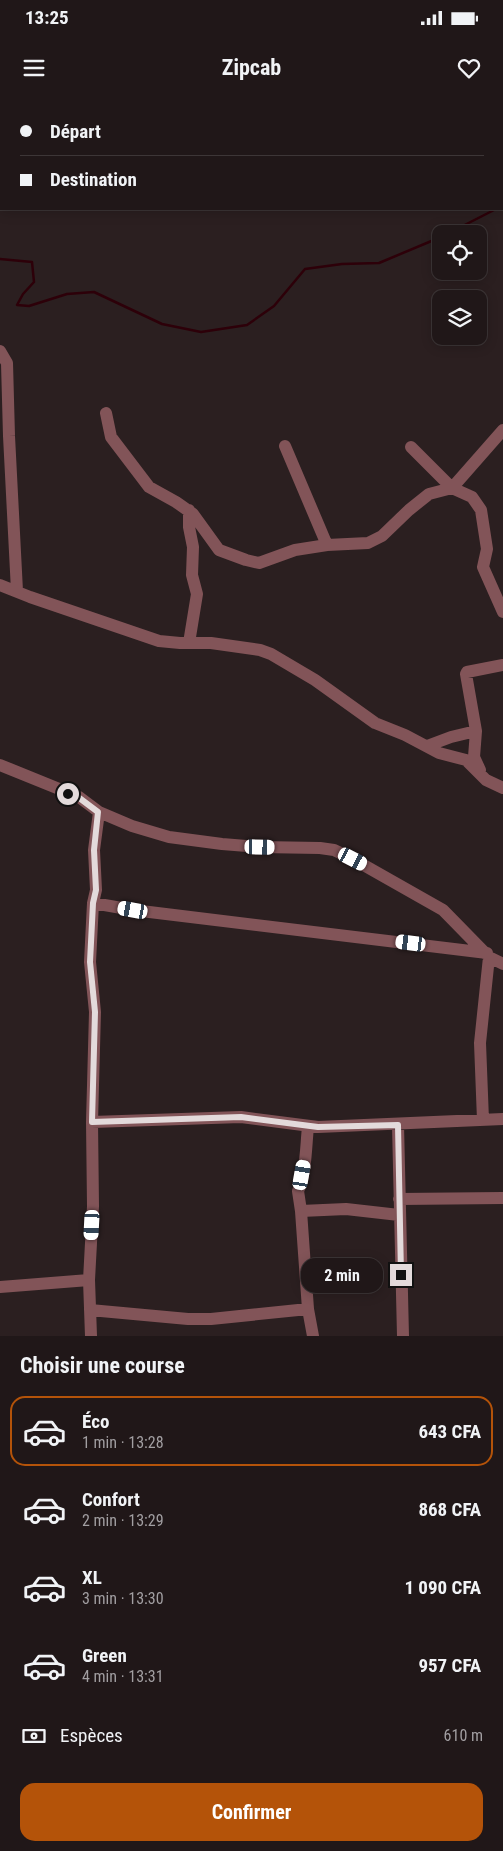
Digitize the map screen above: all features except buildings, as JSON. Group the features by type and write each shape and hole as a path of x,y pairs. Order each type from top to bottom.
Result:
{"street":[{"path":"0,351 7,363 17,591"},
{"path":"106,413 111,437 149,487 193,514 219,550 259,563 295,550 327,545 368,543 382,536 408,510 429,494 457,490"},
{"path":"457,490 461,477 503,430"},
{"path":"286,446 327,545"},
{"path":"412,447 457,490 472,497 481,510 487,549 483,567 503,612"},
{"path":"188,510 188,527 193,546 192,575 197,594 189,643"},
{"path":"0,585 30,597 159,640 189,643 211,642 250,648 271,654 315,680 375,722 439,753 466,760 486,780 503,788"},
{"path":"486,780 474,757 476,731 466,674 467,672 503,665"},
{"path":"427,746 451,737 476,731"},
{"path":"0,764 78,797 98,812 132,826 182,840 250,846 334,850 367,866 442,910 488,955 503,964"},
{"path":"91,1336 89,1280 93,1206 92,1122 95,1012 90,962 93,903 96,890 94,850 98,812"},
{"path":"93,903 143,911 503,956"},
{"path":"483,1120 480,1043 488,955"},
{"path":"92,1122 241,1117 318,1127 503,1119"},
{"path":"398,1125 403,1336"},
{"path":"308,1127 304,1163 298,1191 308,1309 313,1336"},
{"path":"399,1199 503,1198"},
{"path":"301,1211 346,1209 399,1215"},
{"path":"0,1287 89,1280"},
{"path":"90,1310 188,1319 308,1309"}],"waterway":[{"path":"465,225 494,210"},
{"path":"0,259 32,262 34,282 23,294 17,305 29,306 67,294 94,292 162,324 201,332 247,325 274,306 305,269 342,264 379,263 432,241"}],"route":[{"path":"68,794 78,797 98,812 94,850 96,890 93,903 90,962 95,1012 92,1122 241,1117 318,1127 398,1125 401,1275"}]}
